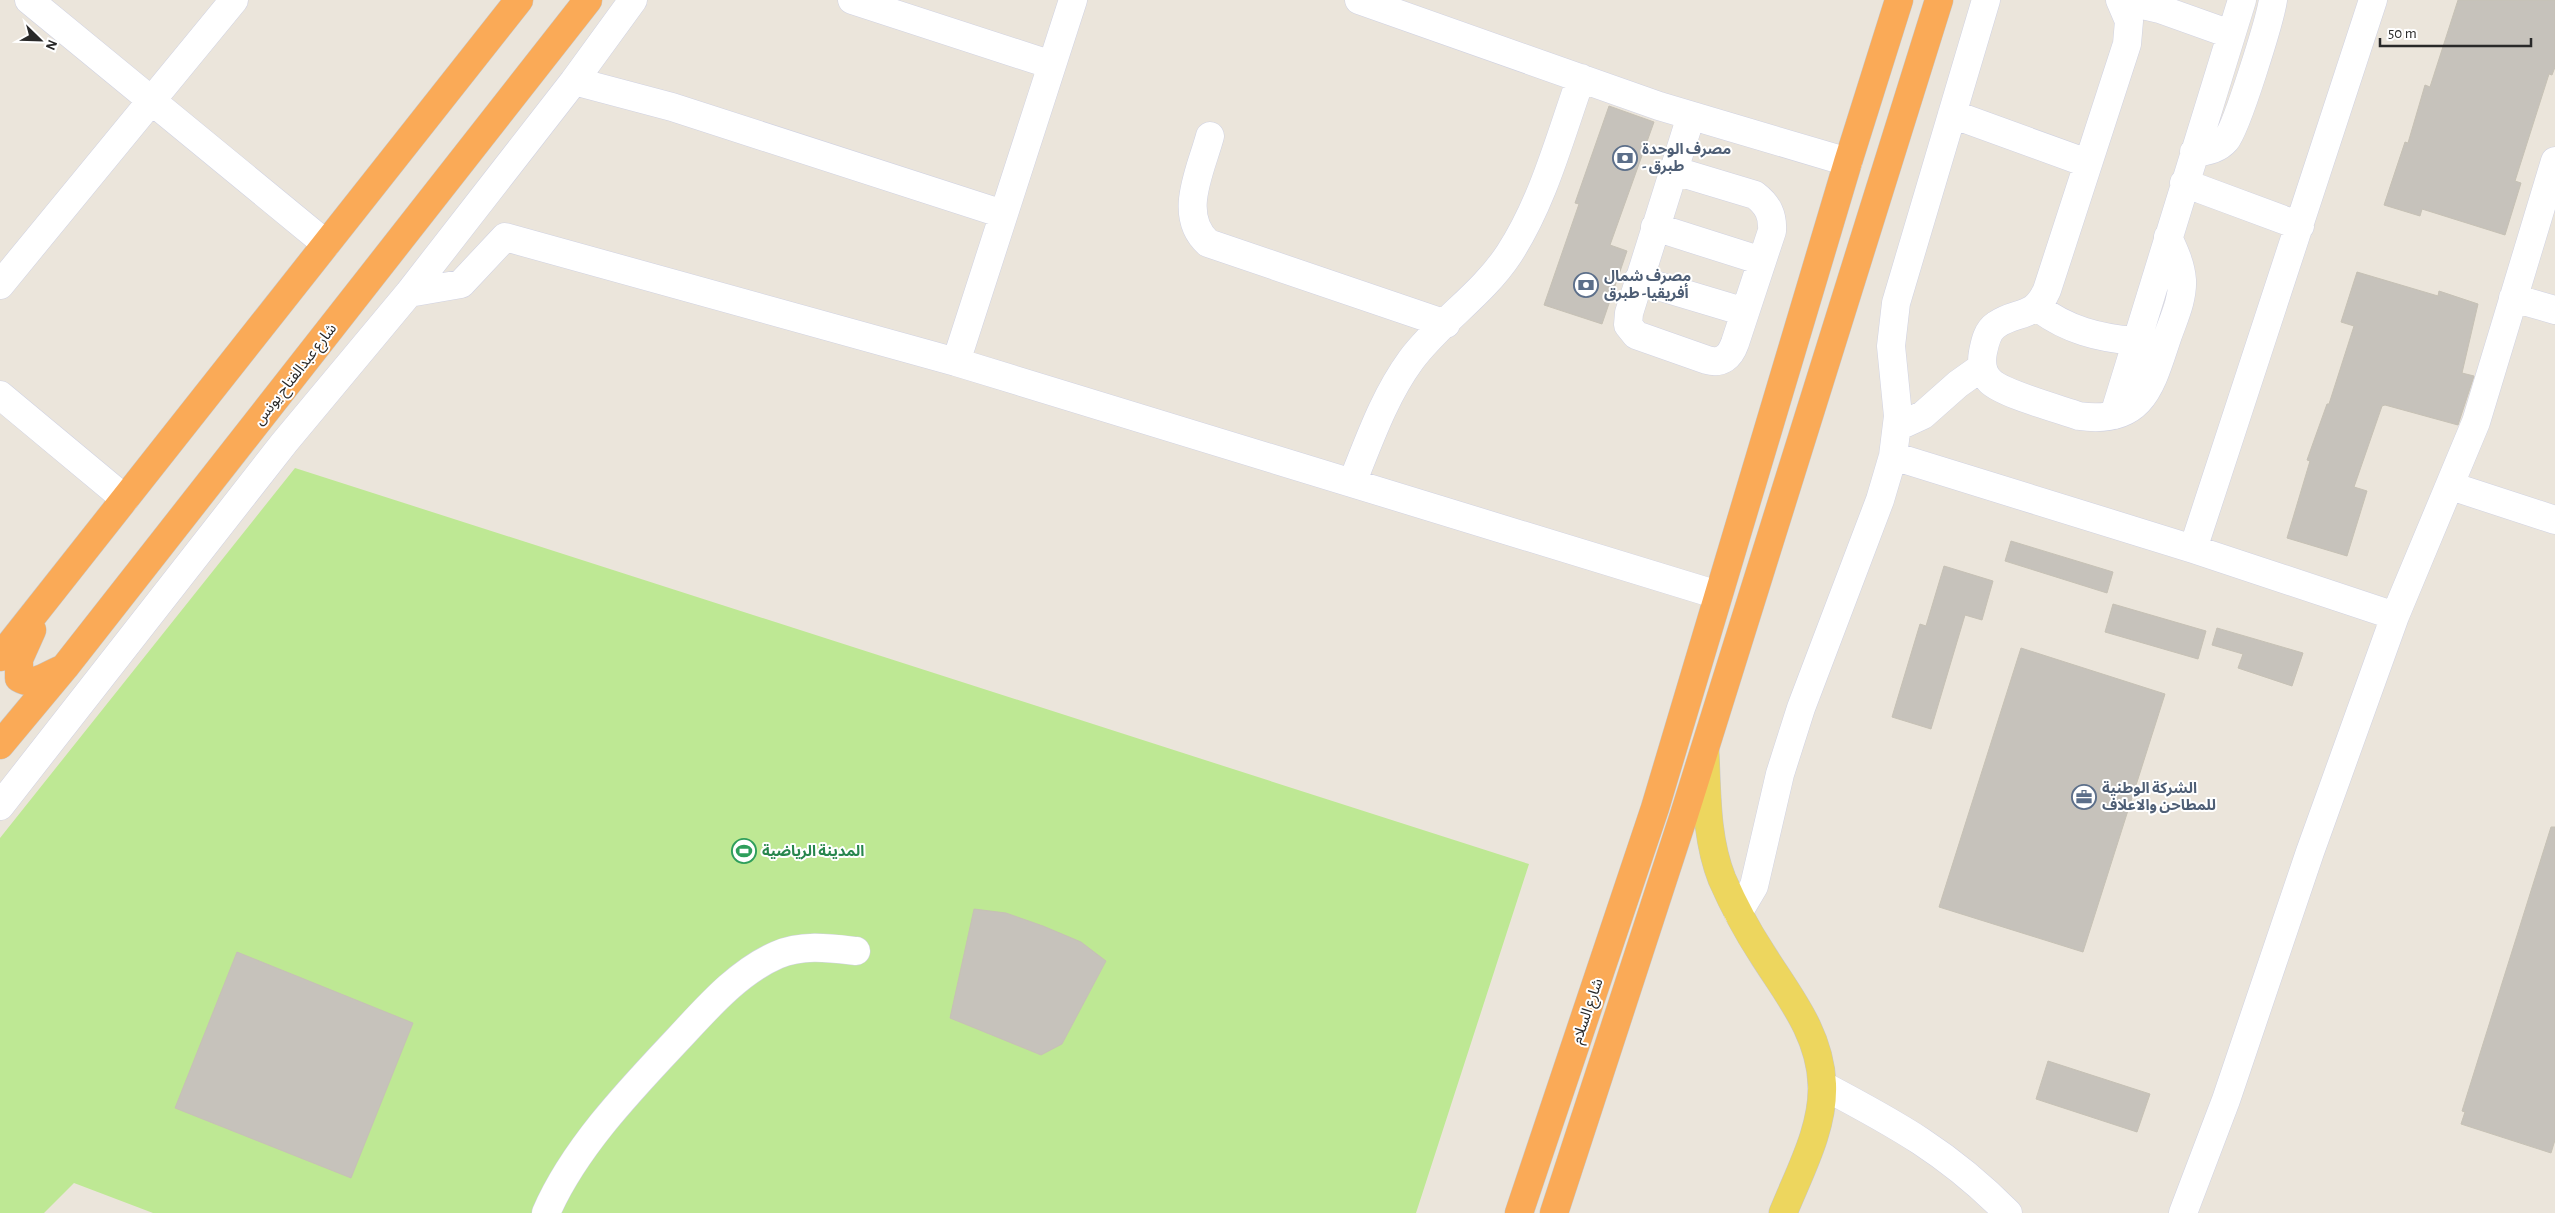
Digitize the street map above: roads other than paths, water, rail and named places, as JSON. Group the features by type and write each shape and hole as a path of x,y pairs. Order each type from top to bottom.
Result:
{"highway":[{"path":"0,656 519,0"},
{"name":"شارع عبدالفتاح يونس","path":"0,745 65,667 588,0"},
{"name":"شارع السلام","path":"1519,1213 1655,808 1848,162 1900,0"},
{"name":"شارع السلام","path":"1554,1213 1705,750 1940,0"},
{"path":"38,610 19,659 19,678 25,682 33,682 65,667"}],"main road":[{"path":"1705,750 1712,842 1722,877 1738,913 1805,1019 1817,1050 1822,1085 1822,1103 1816,1128 1783,1213"}],"street":[{"path":"29,0 326,244"},
{"path":"0,285 234,0"},
{"path":"0,806 284,443 409,293 574,81 633,0"},
{"path":"852,0 1052,65"},
{"path":"956,362 1073,0"},
{"path":"1359,0 1691,116 1848,162"},
{"path":"1738,913 1754,886 1780,774 1806,693 1880,500 1893,456 1897,427 1891,346 1896,303 1986,0"},
{"path":"2121,0 2160,9 2230,34"},
{"path":"2121,0 2129,21 2127,44 2047,290 2038,307 1996,324 1991,329 1985,343 1982,367 1989,380 2002,388 2079,416 2114,415 2136,404 2150,387 2182,292 2180,268 2168,237"},
{"path":"2114,415 2242,0"},
{"path":"2194,152 2204,152 2215,148 2232,132 2273,0"},
{"path":"2193,549 2373,0"},
{"path":"1352,483 1384,404 1398,380 1428,341 1493,276 1521,235 1535,204 1581,78"},
{"path":"574,81 672,107 1003,214"},
{"path":"1952,114 2087,163"},
{"path":"1672,170 1747,192 1763,201 1768,208 1772,223 1762,261 1729,356 1719,361 1707,360 1633,332 1628,325 1628,317 1638,280 1672,170 1691,116"},
{"path":"1210,136 1192,205 1197,230 1208,243 1216,248 1446,324"},
{"path":"2183,1213 2223,1108 2310,852 2395,616 2451,486 2476,422 2498,355 2513,298 2555,161"},
{"path":"2184,183 2300,226"},
{"path":"1655,228 1762,261"},
{"path":"409,293 461,284 505,237 956,362 1718,595"},
{"path":"1638,280 1745,312"},
{"path":"2513,298 2555,310"},
{"path":"2038,307 2059,322 2082,332 2108,338 2136,341"},
{"path":"1897,427 1923,415 1958,384 1982,367"},
{"path":"0,395 125,499"},
{"path":"1893,456 2193,549 2395,616"},
{"path":"2451,486 2555,520"},
{"path":"546,1213 562,1181 590,1140 651,1067 731,986 755,966 779,954 799,948 830,948 856,951"},
{"path":"1822,1085 1894,1123 1927,1143 1966,1173 2008,1213"}],"place":[{"name":"مصرف الوحدة - طبرق","path":"1625,158"},
{"name":"مصرف شمال أفريقيا- طبرق","path":"1586,285"},
{"name":"الشركة الوطنية للمطاحن والاعلاف","path":"2084,797"},
{"name":"المدينة الرياضية","path":"744,851"}]}
